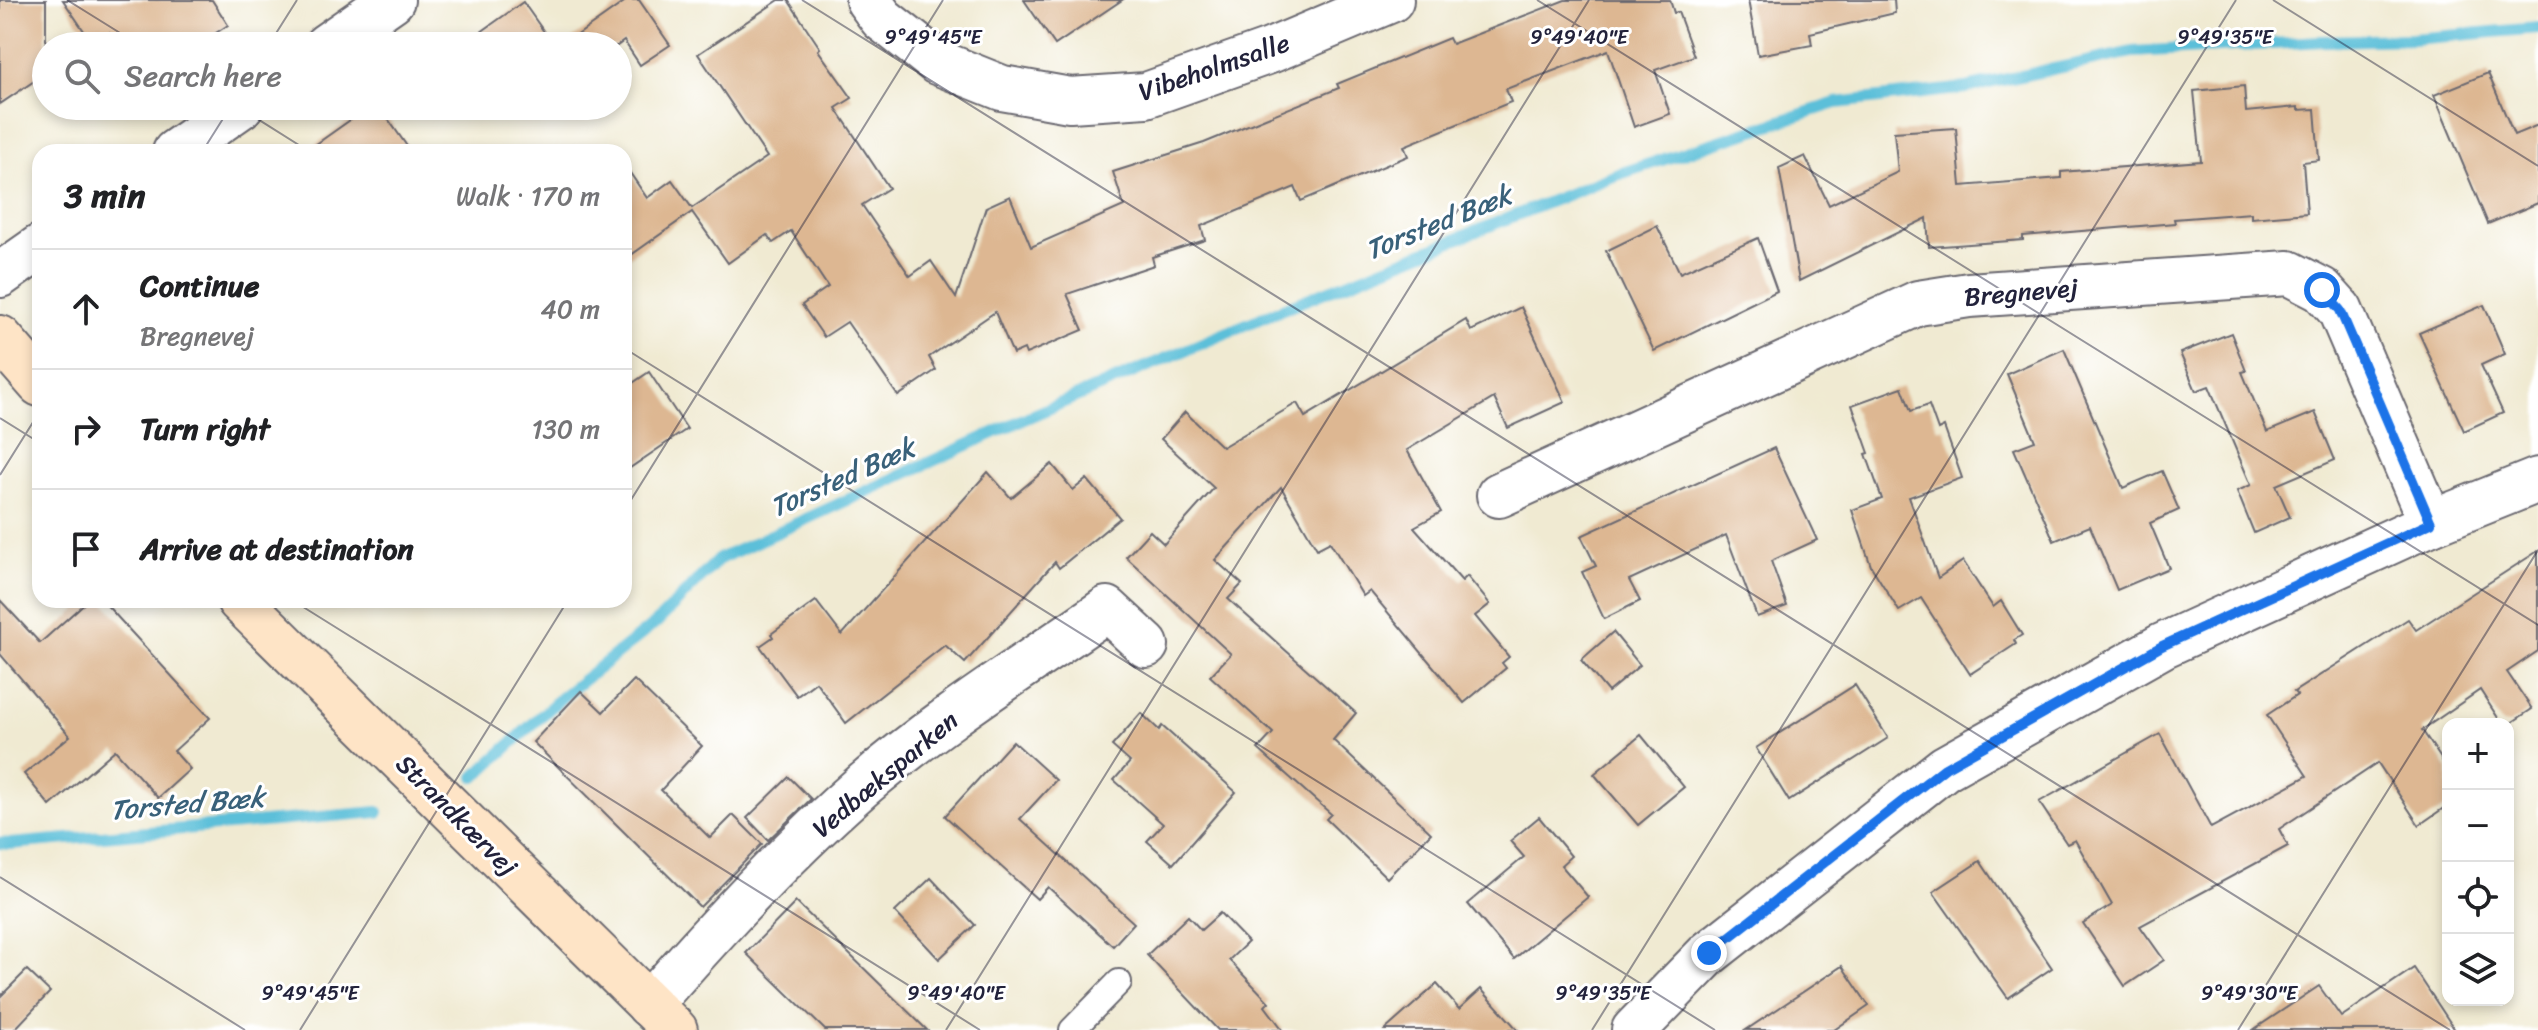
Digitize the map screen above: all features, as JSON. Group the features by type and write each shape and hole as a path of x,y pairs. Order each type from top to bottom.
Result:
{"main road":[{"path":"0,338 32,375"},
{"name":"Strandkærvej","path":"247,608 662,1017"}],"street":[{"path":"346,32 392,0"},
{"name":"Vibeholmsalle","path":"868,0 882,19 937,62 1002,88 1070,100 1146,95 1270,51 1391,0"},
{"path":"186,144 221,120"},
{"path":"0,275 32,253"},
{"name":"Bregnevej","path":"1499,495 1918,303 1969,295 2289,273 2322,290 2340,310 2431,523"},
{"path":"1634,1030 1709,953 1945,768 2162,646 2431,523 2538,480"},
{"name":"Vedbæksparken","path":"662,1017 780,865 862,787 957,713 1107,609 1146,645"}],"lane":[{"path":"1072,1030 1119,982"}],"building":[{"path":"0,0 46,0 46,32 32,32 32,82 0,104"},
{"path":"63,0 212,0 228,25 217,32 85,32"},
{"path":"627,0 639,0 670,45 640,65 632,53 632,32 582,32"},
{"path":"779,0 788,0 852,98 836,108 889,188 862,205 910,276 931,261 956,298 986,207 1010,196 1031,247 1124,206 1113,172 1204,143 1339,88 1337,84 1449,38 1452,44 1565,0 1670,0 1674,13 1678,12 1694,56 1655,70 1670,114 1634,127 1608,50 1506,89 1511,102 1404,146 1408,156 1301,201 1295,187 1201,226 1205,240 1152,257 1154,265 1067,294 1083,330 1026,354 1024,349 1013,354 995,312 929,357 936,370 898,396 847,322 824,337 802,305 828,287 791,231 773,243 767,235 728,263 692,212 632,254 632,176 647,198 672,180 692,208 767,157 698,54"},
{"path":"1024,0 1122,0 1055,45"},
{"path":"1748,0 1894,0 1895,13 1810,33 1812,45 1758,55"},
{"path":"523,2 544,32 481,32"},
{"path":"2488,73 2514,135 2538,125 2538,203 2488,224 2434,95"},
{"path":"2244,86 2246,112 2298,107 2298,110 2315,109 2319,160 2303,162 2307,213 2251,218 2251,213 2174,219 2175,223 1929,247 1927,218 1799,281 1779,168 1805,156 1829,205 1898,172 1894,132 1956,128 1961,186 2061,178 2061,172 2201,161 2194,91"},
{"path":"350,120 389,120 405,144 316,144"},
{"path":"1657,226 1680,273 1758,238 1777,291 1654,351 1606,251"},
{"path":"2484,305 2505,354 2481,365 2503,413 2464,431 2419,333"},
{"path":"1521,307 1565,402 1508,428 1494,398 1407,450 1441,512 1414,527 1462,581 1467,576 1490,604 1475,616 1509,657 1502,663 1506,668 1464,703 1370,591 1363,596 1330,542 1317,549 1281,487 1215,560 1242,584 1228,599 1356,713 1333,740 1431,833 1387,878 1326,819 1331,814 1258,749 1273,733 1210,676 1231,654 1126,557 1150,531 1164,544 1214,488 1161,439 1185,412 1222,447 1297,403 1305,417 1466,320 1471,331"},
{"path":"2231,333 2246,371 2242,372 2267,432 2315,412 2335,460 2276,485 2290,517 2254,533 2237,491 2251,485 2209,386 2196,391 2180,353"},
{"path":"2064,349 2123,488 2162,471 2179,510 2150,523 2169,568 2117,590 2090,526 2054,541 2014,449 2035,441 2007,374"},
{"path":"649,372 687,429 632,467 632,384"},
{"path":"1902,387 1911,411 1929,405 1938,430 1944,427 1962,478 1909,497 1938,578 1963,561 1993,607 2001,601 2022,635 2014,640 2016,644 1970,674 1921,598 1899,611 1871,566 1852,510 1882,499 1852,405"},
{"path":"1774,448 1817,540 1771,561 1787,606 1757,617 1726,535 1629,580 1640,601 1604,619 1582,572 1596,566 1581,536"},
{"path":"1052,464 1073,490 1087,479 1120,518 1059,568 1055,562 965,663 945,645 846,723 816,682 797,696 760,646 773,637 771,634 816,601 842,635 988,472 1011,498"},
{"path":"2538,551 2538,651 2507,672 2532,709 2514,721 2514,718 2498,718 2480,690 2422,730 2442,760 2442,809 2419,825 2378,763 2279,829 2288,846 2140,926 2164,960 2125,986 2083,923 2112,905 2075,840 2067,844 2039,802 2160,734 2211,828 2307,776 2267,715 2297,695 2294,692 2408,619 2416,630"},
{"path":"0,600 40,643 79,608 109,608 210,718 174,751 190,769 158,798 115,750 50,806 24,774 70,736 0,654"},
{"path":"1613,632 1640,665 1608,692 1581,660"},
{"path":"634,680 702,746 661,790 710,838 733,815 762,844 700,907 533,742 581,691 603,712"},
{"path":"1855,685 1888,738 1789,801 1756,748"},
{"path":"1141,713 1159,730 1162,726 1236,792 1173,864 1147,841 1163,824 1114,780 1130,762 1112,746"},
{"path":"1641,735 1684,787 1638,825 1594,774"},
{"path":"1013,741 1056,780 1020,819 1134,923 1113,946 1048,887 1037,899 945,816"},
{"path":"789,777 811,799 768,840 747,818"},
{"path":"1539,817 1571,856 1561,865 1588,897 1514,959 1468,904 1524,857 1510,841"},
{"path":"1980,861 2052,968 2008,998 1933,892"},
{"path":"931,878 975,925 939,959 895,912"},
{"path":"796,902 927,1030 825,1030 746,953"},
{"path":"1220,913 1248,942 1229,960 1269,1002 1265,1006 1283,1030 1218,1030 1147,955 1188,916 1201,930"},
{"path":"1842,966 1869,1006 1834,1030 1746,1030"},
{"path":"2414,968 2455,1030 2253,1030 2319,986 2341,1017"},
{"path":"27,970 50,992 14,1030 0,1030 0,997"},
{"path":"1437,984 1459,1009 1481,989 1518,1030 1385,1030"}],"waterway":[{"name":"Torsted Bæk","path":"475,777 562,697 657,622 719,559 1024,419 1280,310 1616,175 1836,103 1966,88 2132,52 2412,39 2538,28"},
{"name":"Torsted Bæk","path":"0,843 378,812"}],"route":[{"path":"1709,953 1945,768 2162,646 2431,523 2340,310 2322,290"}]}
